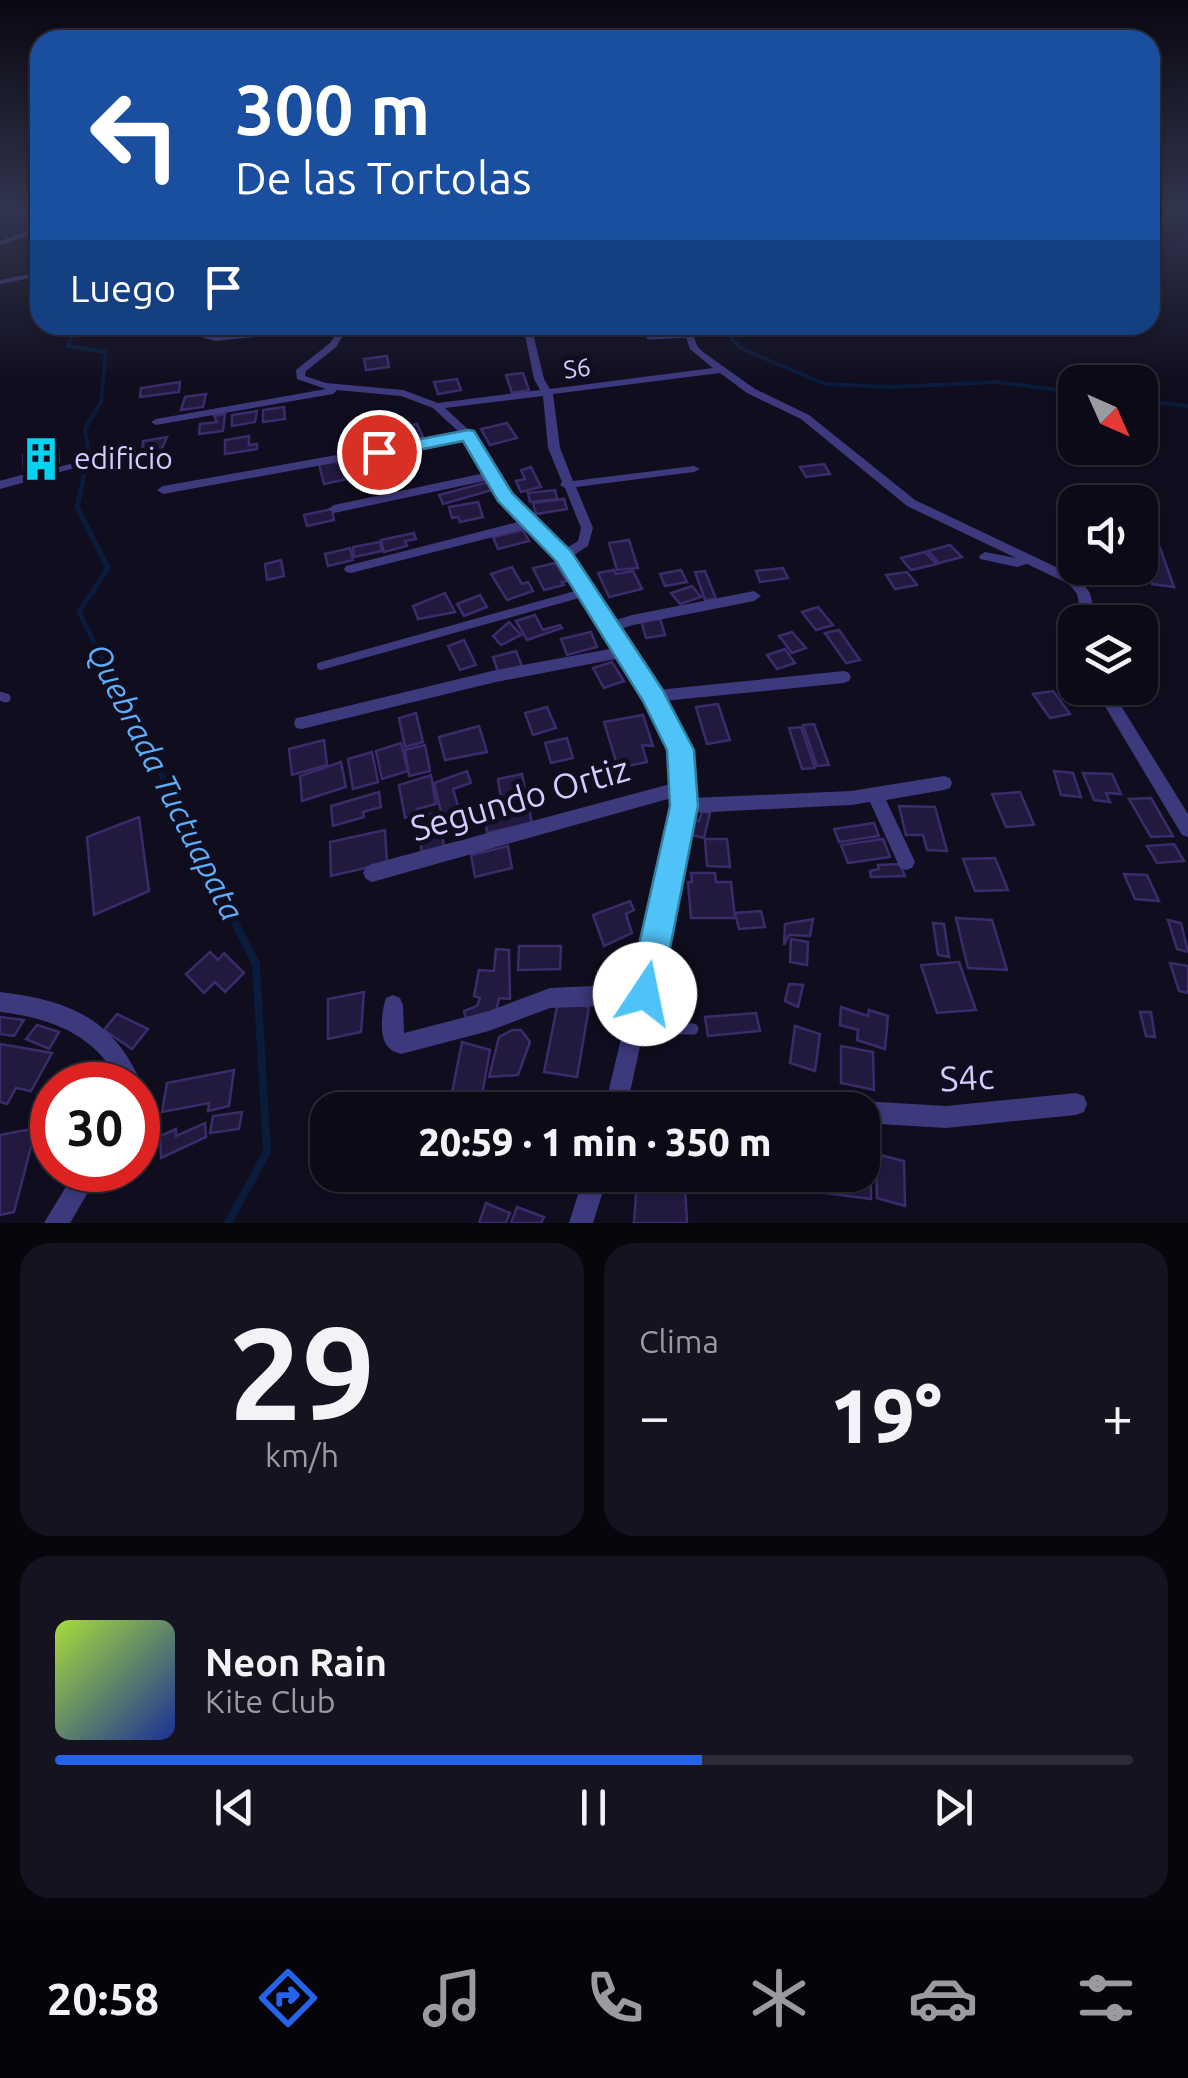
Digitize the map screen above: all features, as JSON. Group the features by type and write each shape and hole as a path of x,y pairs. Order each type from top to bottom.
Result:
{"street":[{"path":"207,335 244,335"},
{"path":"340,335 334,345 301,370 300,377 308,383 342,388 404,392 437,406 468,435 490,476 564,556 653,696 680,750 685,796 645,994 620,1092"},
{"path":"529,335 538,379 548,395 554,448 566,485 587,528 587,536 577,550 564,556"},
{"path":"688,335 692,347 722,370 752,391 805,416 911,503 1079,586 1085,605"},
{"name":"S6","path":"437,406 722,370"},
{"path":"156,422 342,388"},
{"path":"163,490 468,435"},
{"path":"566,485 694,469"},
{"path":"334,509 490,476"},
{"path":"351,569 532,523"},
{"path":"985,556 1017,563 1028,559"},
{"path":"608,628 754,596"},
{"path":"302,724 496,676 622,652"},
{"path":"653,696 844,677"},
{"path":"1112,705 1188,830"},
{"name":"Segundo Ortiz","path":"372,873 685,796 875,794 944,783"},
{"path":"875,794 906,862"},
{"path":"393,1005 394,1039 401,1044 489,1021 550,998 645,994"},
{"path":"0,1002 62,1012 101,1039 123,1062"},
{"name":"S4c","path":"880,1113 946,1116 1076,1104"},
{"path":"56,1223 75,1192"},
{"path":"582,1223 591,1192"}],"lane":[{"path":"0,282 30,276"},
{"path":"649,338 663,335"},
{"path":"0,486 76,465"},
{"path":"321,666 587,592"},
{"path":"636,1029 693,1029"}],"building":[{"path":"387,356 389,367 366,370 364,359"},
{"path":"523,373 529,390 512,393 506,375"},
{"path":"457,379 461,390 438,394 434,382"},
{"path":"180,382 179,392 140,397 141,388"},
{"path":"206,394 203,407 181,410 185,397"},
{"path":"284,407 285,419 263,422 263,410"},
{"path":"257,411 255,422 232,426 232,415"},
{"path":"225,414 223,431 199,434 200,424 217,422 214,416"},
{"path":"507,423 517,438 490,445 481,429"},
{"path":"399,424 400,428 417,424 423,437 373,447 367,430"},
{"path":"249,436 249,445 257,444 257,449 225,454 225,440"},
{"path":"167,437 161,450 142,454 143,441"},
{"name":"edificio","path":"58,446 59,462 24,471 23,455"},
{"path":"342,460 347,479 324,484 319,464"},
{"path":"398,461 402,472 379,477 375,466"},
{"path":"824,464 830,474 806,477 800,467"},
{"path":"531,467 541,487 521,492 516,481 525,479 521,470"},
{"path":"488,482 492,490 443,504 439,495"},
{"path":"555,490 557,499 530,502 528,493"},
{"path":"564,499 567,509 536,514 533,503"},
{"path":"478,502 483,517 460,522 458,517 452,518 449,507"},
{"path":"332,509 334,520 307,526 304,515"},
{"path":"523,530 529,541 498,549 493,537"},
{"path":"414,533 416,539 405,541 407,546 384,552 381,540"},
{"path":"629,540 638,568 617,570 609,543"},
{"path":"380,542 382,551 354,557 353,547"},
{"path":"1158,543 1174,587 1158,585"},
{"path":"950,545 962,557 939,563 928,551"},
{"path":"350,548 353,560 328,566 325,554"},
{"path":"925,552 937,564 911,570 901,558"},
{"path":"281,560 284,576 267,580 265,564"},
{"path":"555,563 567,581 544,590 533,568"},
{"path":"512,567 522,584 528,582 533,591 507,600 491,574"},
{"path":"783,568 788,578 760,582 756,571"},
{"path":"614,570 616,574 633,571 642,589 609,597 598,573"},
{"path":"681,570 687,582 665,586 660,574"},
{"path":"705,571 716,599 705,600 695,572"},
{"path":"907,572 917,585 895,589 886,575"},
{"path":"692,586 701,597 680,604 671,593"},
{"path":"445,593 455,612 418,619 413,606"},
{"path":"480,595 487,607 464,616 457,604"},
{"path":"818,607 833,625 816,630 802,612"},
{"path":"535,615 543,630 560,625 562,628 527,640 516,621"},
{"path":"660,618 665,635 646,638 641,620"},
{"path":"509,622 521,635 501,645 493,636"},
{"path":"839,630 860,660 846,663 825,633"},
{"path":"591,632 597,647 567,655 561,639"},
{"path":"792,632 806,648 792,653 779,636"},
{"path":"464,640 476,665 460,670 448,646"},
{"path":"785,649 795,663 777,669 767,655"},
{"path":"516,651 522,666 498,672 493,657"},
{"path":"612,662 624,681 604,688 593,668"},
{"path":"1053,691 1058,705 1063,705 1070,714 1050,718 1033,694"},
{"path":"718,704 730,740 707,744 696,707"},
{"path":"547,707 556,728 533,735 525,713"},
{"path":"416,713 423,742 405,747 399,718"},
{"path":"643,715 653,746 642,745 647,762 618,768 604,722"},
{"path":"814,724 829,765 817,766 803,725"},
{"path":"479,726 487,752 445,760 439,737"},
{"path":"801,727 815,768 802,769 789,728"},
{"path":"567,738 573,758 551,763 545,743"},
{"path":"324,740 327,765 292,775 289,749"},
{"path":"401,743 408,771 382,779 376,751"},
{"path":"425,745 430,771 409,776 405,750"},
{"path":"372,752 378,782 353,789 348,759"},
{"path":"341,762 346,787 302,801 300,776"},
{"path":"467,771 471,783 453,789 462,819 444,825 434,783"},
{"path":"1054,771 1073,773 1081,797 1061,795"},
{"path":"1083,773 1112,774 1121,794 1106,793 1110,802 1094,800"},
{"path":"522,774 532,823 487,833 483,803 501,800 498,779"},
{"path":"431,775 436,804 417,809 416,815 405,818 399,785"},
{"path":"379,792 381,807 363,812 364,817 333,826 331,806"},
{"path":"1020,792 1034,825 1006,827 992,794"},
{"path":"1151,798 1173,836 1151,837 1129,799"},
{"path":"899,806 935,807 947,851 927,850 923,835 906,835"},
{"path":"702,811 710,813 704,838 688,834 692,819 699,821"},
{"path":"439,812 444,848 422,854 417,817"},
{"path":"139,817 149,891 94,915 87,837"},
{"path":"874,823 879,836 839,842 834,829"},
{"path":"385,830 387,863 331,876 330,842"},
{"path":"705,839 727,839 730,867 707,866"},
{"path":"883,839 890,857 848,863 841,845"},
{"path":"1174,844 1184,861 1157,863 1147,846"},
{"path":"508,846 512,868 475,877 471,855"},
{"path":"995,858 1008,890 975,891 963,859"},
{"path":"900,864 905,876 871,877 870,871 879,869 878,865"},
{"path":"691,873 715,873 716,882 731,882 735,918 691,918"},
{"path":"1124,874 1147,875 1159,901 1135,899"},
{"path":"630,901 634,910 626,914 632,933 604,946 593,915"},
{"path":"761,911 765,927 739,929 735,913"},
{"path":"956,918 992,920 1007,970 968,968"},
{"path":"813,919 810,936 789,935 784,945 785,924"},
{"path":"1168,920 1181,923 1188,952 1177,949"},
{"path":"933,923 944,924 949,957 938,955"},
{"path":"791,939 808,942 807,965 790,962"},
{"path":"519,946 561,946 560,969 518,970"},
{"path":"496,949 509,950 510,999 499,998 496,1012 467,1024 464,1011 477,1006 480,998 474,996 479,970 494,971"},
{"path":"210,952 218,960 224,953 244,973 225,992 215,982 204,993 186,974"},
{"path":"959,962 976,1010 937,1013 921,965"},
{"path":"1170,963 1188,966 1188,993 1179,991"},
{"path":"789,984 803,985 798,1007 785,1001"},
{"path":"364,992 361,1032 328,1039 328,999"},
{"path":"558,1002 589,1007 577,1077 544,1072"},
{"path":"841,1007 868,1016 869,1010 888,1016 885,1049 857,1040 858,1030 840,1025"},
{"path":"1140,1012 1151,1012 1155,1037 1146,1036"},
{"path":"756,1013 760,1031 708,1036 705,1017"},
{"path":"117,1014 148,1029 132,1049 104,1030"},
{"path":"0,1017 24,1020 14,1036 0,1034"},
{"path":"37,1025 59,1032 49,1049 26,1039"},
{"path":"795,1026 820,1034 815,1071 790,1063"},
{"path":"521,1030 530,1042 518,1075 489,1077 499,1037"},
{"path":"462,1042 490,1050 483,1092 452,1092"},
{"path":"0,1044 52,1053 47,1062 30,1062 30,1091 16,1088 7,1104 0,1102"},
{"path":"841,1046 873,1052 874,1090 841,1083"},
{"path":"234,1070 229,1106 208,1111 209,1103 162,1112 167,1083"},
{"path":"242,1112 239,1129 210,1133 213,1116"},
{"path":"205,1123 206,1137 161,1158 160,1136 176,1129 176,1136"},
{"path":"30,1129 30,1151 14,1212 0,1215 0,1135"},
{"path":"880,1155 904,1161 905,1206 877,1198"},
{"path":"636,1192 685,1192 687,1223 634,1223"},
{"path":"817,1192 871,1192 871,1199"},
{"path":"486,1203 510,1213 506,1223 479,1223"},
{"path":"517,1207 544,1217 541,1223 511,1223"}],"waterway":[{"name":"Quebrada Tuctuapata","path":"72,335 68,346 106,352 101,402 85,429 89,454 83,479"},
{"path":"729,335 740,348 825,384 891,387 997,382 1058,390"},
{"path":"1158,402 1188,406"},
{"name":"Quebrada Tuctuapata","path":"84,476 77,507 108,568 79,612 108,670"},
{"name":"Quebrada Tuctuapata","path":"107,667 231,913"},
{"name":"Quebrada Tuctuapata","path":"228,1223 267,1152 256,964 229,911"}],"place":[{"name":"edificio","path":"41,459"}],"route":[{"path":"379,452 468,435 505,497 564,556 653,696 680,750 686,787 684,806 645,994"}]}
